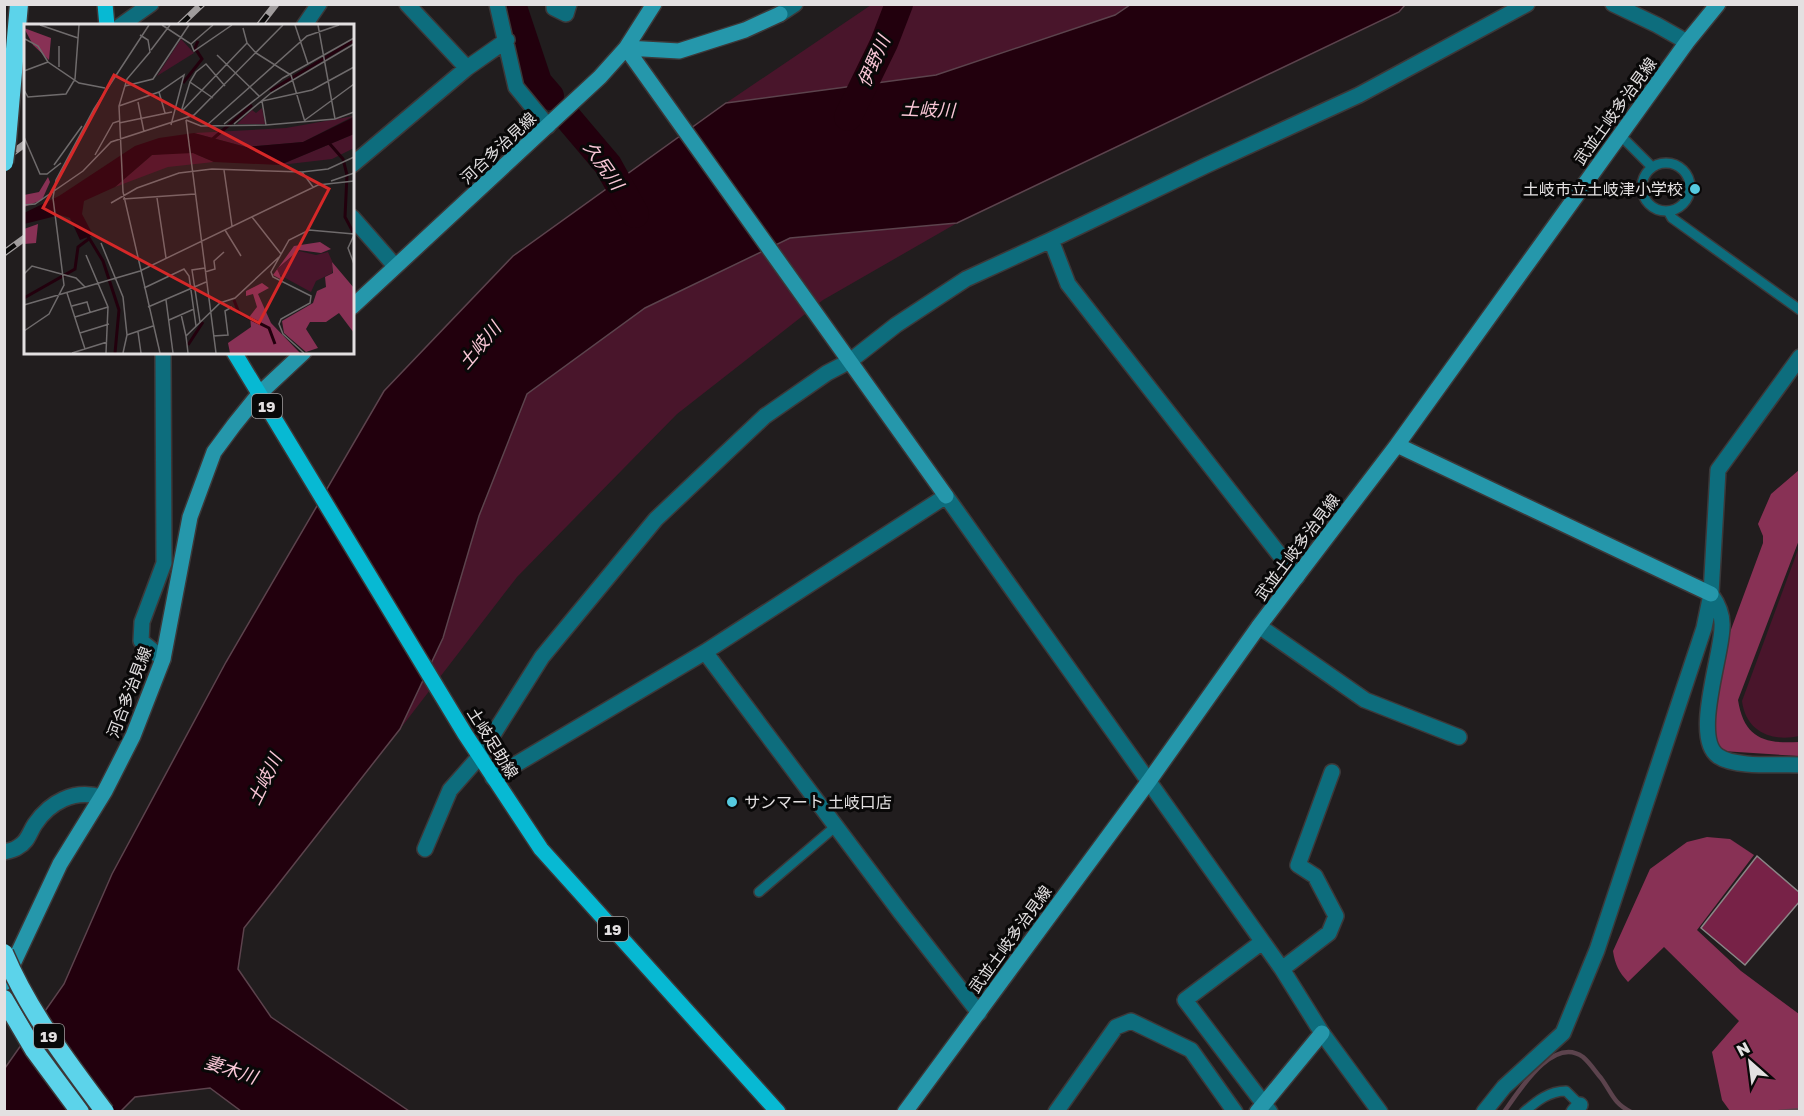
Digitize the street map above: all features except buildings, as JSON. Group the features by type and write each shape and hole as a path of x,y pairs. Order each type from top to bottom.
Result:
{"highway":[{"path":"4,162 19,4"},
{"name":"19","path":"4,953 32,1010 105,1112"},
{"name":"19","path":"4,999 34,1050 80,1112"}],"main road":[{"path":"105,4 107,24"},
{"name":"河合多治見線","path":"354,305 600,77 626,48 654,4"},
{"name":"武並土岐多治見線","path":"905,1112 1149,781 1259,626 1397,445 1687,42 1718,4"},
{"path":"626,48 678,51 746,30 782,9"},
{"path":"626,48 946,496"},
{"name":"土岐足助線","path":"235,354 465,734 541,849 778,1112"},
{"name":"河合多治見線","path":"4,984 60,864 133,736 163,659 190,517 214,452 259,394 302,354"},
{"path":"1397,445 1711,594"},
{"path":"1264,1109 1322,1033"}],"street":[{"path":"123,24 152,4"},
{"path":"305,24 320,4"},
{"path":"407,4 467,68"},
{"path":"497,4 516,87 548,126"},
{"path":"554,4 554,8 566,14 569,4"},
{"path":"782,9 795,4"},
{"path":"425,849 450,790 480,757 542,657 656,519 765,416 847,357 966,279 1359,95 1527,4"},
{"path":"1613,4 1687,42"},
{"path":"354,163 467,68 507,40"},
{"path":"354,219 395,266"},
{"path":"1051,240 1068,284 1297,577"},
{"path":"163,354 164,563 142,622 141,642 163,659"},
{"path":"1484,1112 1504,1087 1563,1033 1602,952 1704,628 1711,594 1718,470 1800,357"},
{"path":"493,778 705,652 946,496 1282,969 1322,1033 1380,1112"},
{"path":"1711,594 1720,606 1723,626 1709,715 1708,738 1711,749 1719,757 1741,763 1800,765"},
{"path":"1259,626 1365,700 1459,737"},
{"path":"705,652 979,1013"},
{"path":"1282,969 1329,933 1336,916 1315,876 1298,865 1332,772"},
{"path":"4,852 18,847 28,839 33,826 60,800 77,794 100,797"},
{"path":"1262,942 1185,1000 1264,1109"},
{"path":"1056,1112 1116,1027 1131,1021 1191,1050 1235,1112"}],"lane":[{"path":"1620,135 1652,167"},
{"path":"1664,162 1673,164 1686,172 1689,179 1689,195 1672,211 1658,211 1646,198 1643,182 1652,167 1664,162"},
{"path":"1668,211 1672,218 1800,310"},
{"path":"759,892 836,826"},
{"path":"1524,1112 1544,1096 1559,1091 1566,1091 1577,1108"}],"shaded area":[{"path":"871,5 1130,5 1115,15 936,75 726,103"},
{"path":"957,223 823,300 677,414 517,577 400,729 443,638 479,516 527,394 645,308 790,237"},
{"path":"1799,470 1799,540 1738,700 1745,723 1751,731 1766,740 1799,742 1799,756 1722,751 1716,746 1713,723 1726,643 1763,543 1758,524 1771,494"},
{"path":"1799,547 1799,736 1770,736 1755,727 1749,720 1744,712 1742,701"},
{"path":"1707,837 1730,839 1754,855 1697,930 1741,971 1799,1014 1799,1111 1730,1111 1722,1100 1712,1052 1739,1021 1664,947 1628,982 1616,964 1613,951 1650,869 1687,842"}],"water":[{"path":"1130,5 1405,5 1399,12 957,223 790,238 645,308 527,394 479,516 443,638 400,729 244,928 238,969 271,1017 409,1111 241,1111 210,1088 135,1097 121,1111 5,1112 5,1068 64,984 112,874 226,662 384,391 513,256 726,103 936,75 1115,15"}],"waterway":[{"name":"久尻川","path":"512,4 538,82 550,96"},
{"name":"伊野川","path":"848,117 884,43 899,4"},
{"name":"久尻川","path":"569,119 608,165 635,214"},
{"path":"1504,1112 1538,1068 1560,1053 1572,1052 1586,1059 1616,1101 1631,1112"},
{"path":"1779,1112 1800,1110"}],"railway":[{"path":"181,24 202,4"},
{"path":"261,24 276,4"},
{"path":"4,159 24,144"},
{"path":"4,253 24,238"}],"place":[{"name":"土岐市立土岐津小学校","path":"1695,189"},
{"name":"サンマート 土岐口店","path":"732,802"}],"water label":[{"name":"土岐川","path":"928,109"},
{"name":"土岐川","path":"479,345"},
{"name":"土岐川","path":"264,779"},
{"name":"妻木川","path":"231,1069"}]}
